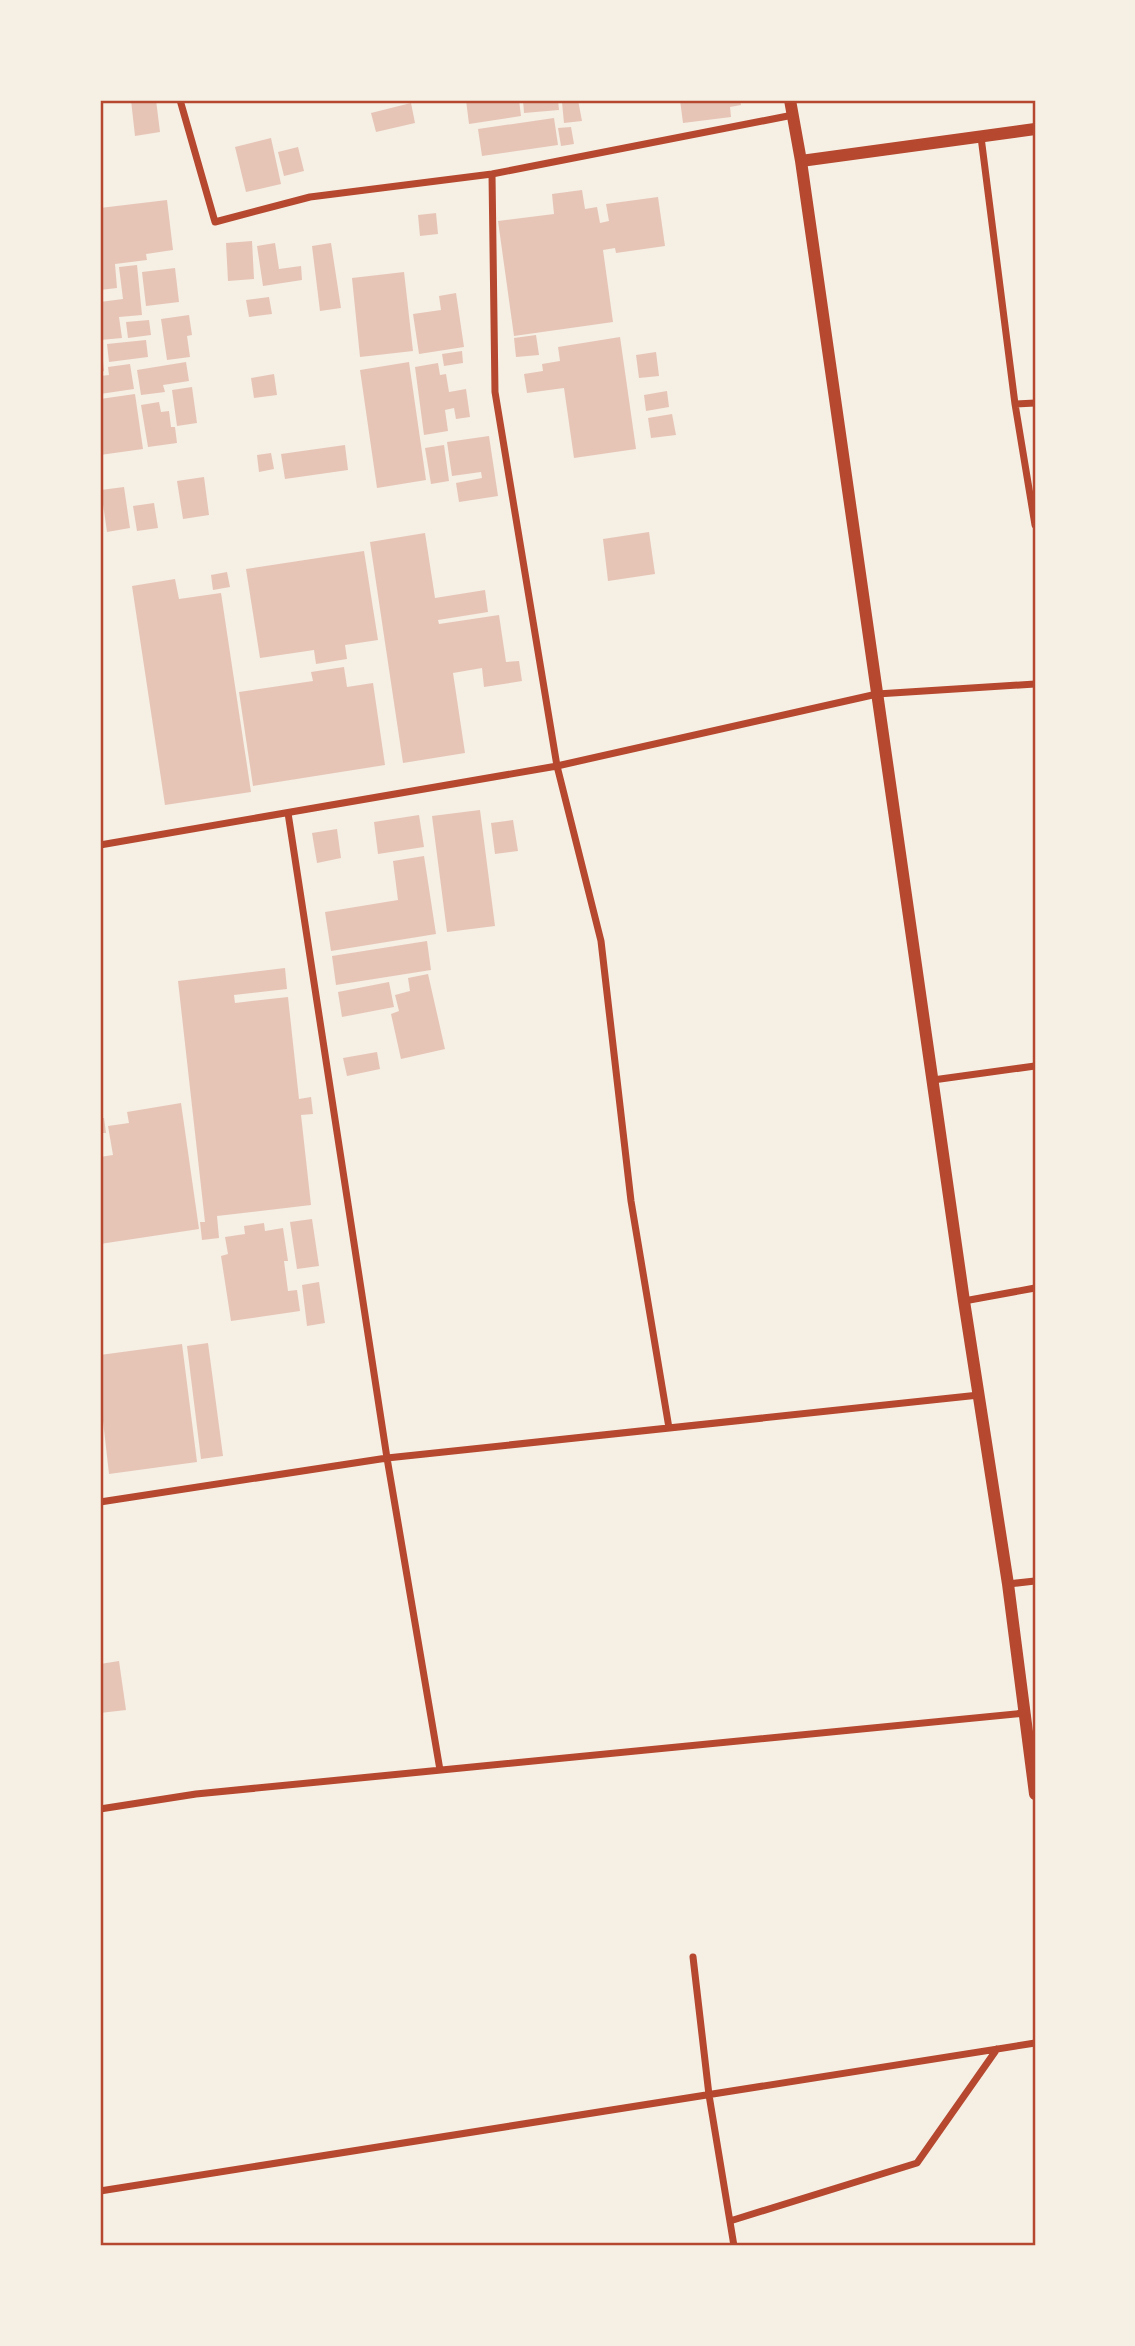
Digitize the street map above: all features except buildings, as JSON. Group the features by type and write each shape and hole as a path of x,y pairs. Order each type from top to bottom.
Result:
{"street":[{"path":"180,100 215,222 310,197 492,174 793,115"},
{"path":"790,100 801,161 964,1301 1008,1584 1034,1766 1035,1794"},
{"path":"801,161 1035,129"},
{"path":"981,137 1015,404 1035,525"},
{"path":"492,174 495,392 558,766 601,941 631,1201 669,1427"},
{"path":"1015,404 1035,403"},
{"path":"100,845 558,766 877,694 1035,684"},
{"path":"288,813 387,1458 440,1770"},
{"path":"933,1080 1035,1066"},
{"path":"964,1301 1035,1288"},
{"path":"100,1502 387,1458 979,1395"},
{"path":"1008,1584 1035,1581"},
{"path":"100,1809 196,1794 1026,1713"},
{"path":"693,1957 709,2095 734,2246"},
{"path":"100,2191 1035,2043"},
{"path":"730,2221 917,2163 997,2049"}]}
